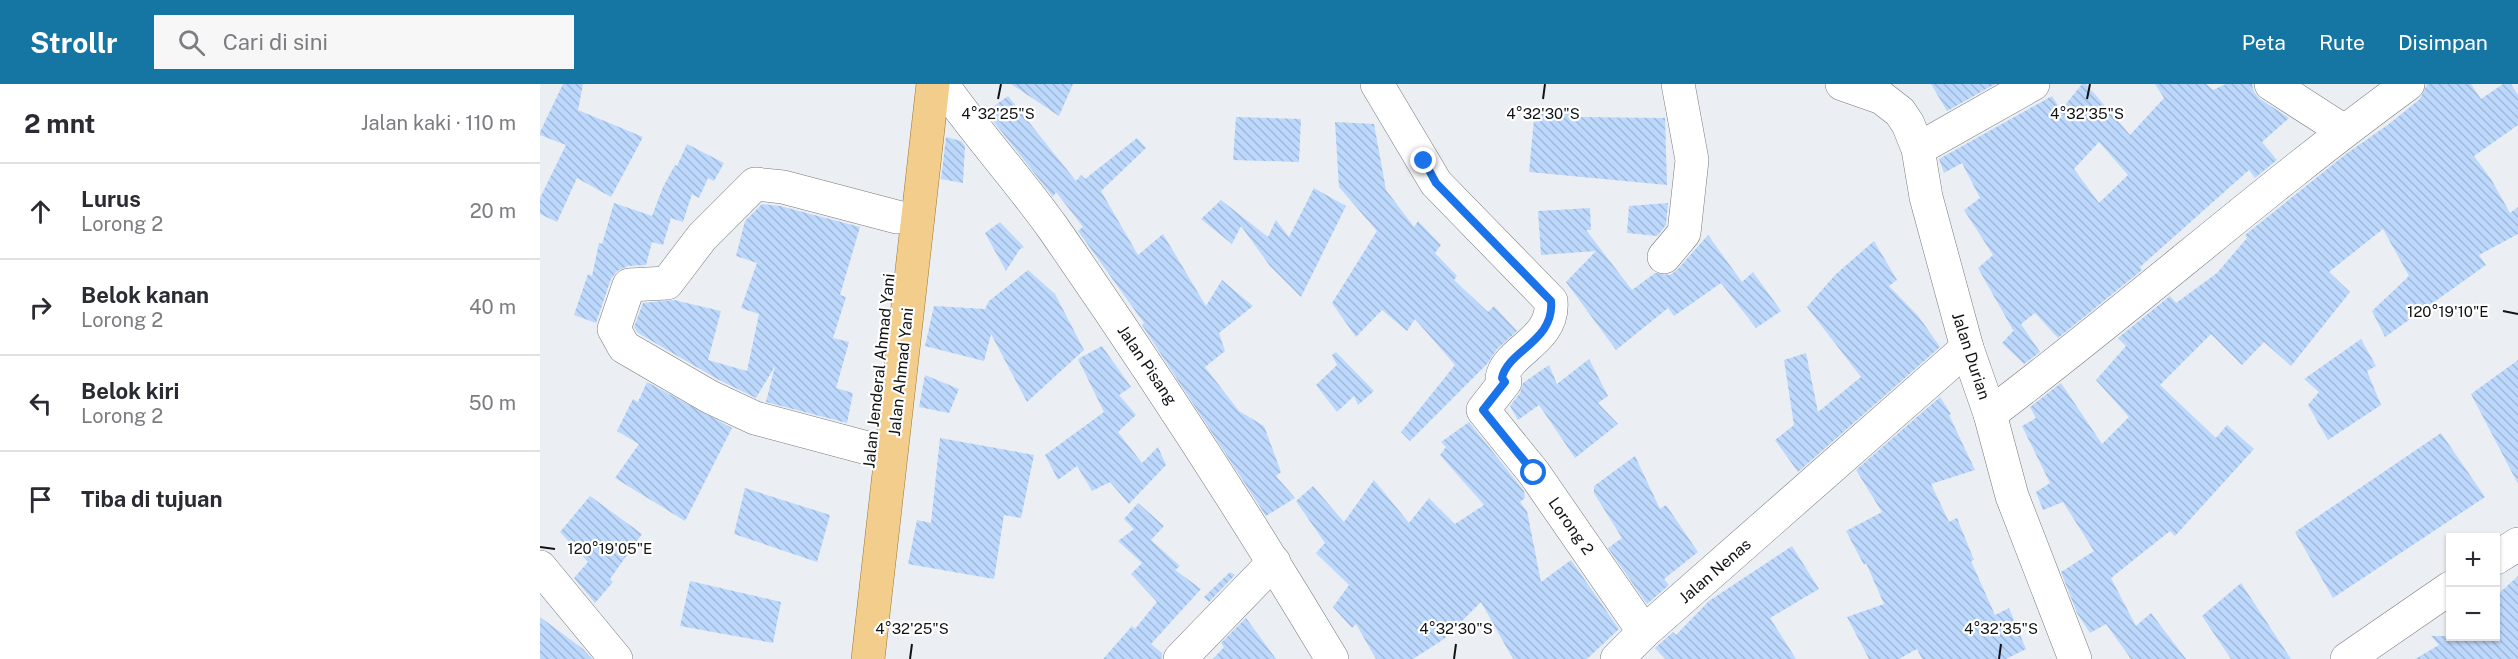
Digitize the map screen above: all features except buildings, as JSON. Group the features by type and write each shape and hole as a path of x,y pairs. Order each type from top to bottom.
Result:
{"main road":[{"name":"Jalan Jenderal Ahmad Yani","path":"848,659 912,84"},
{"name":"Jalan Ahmad Yani","path":"868,659 933,84"}],"street":[{"name":"Jalan Pisang","path":"942,84 1052,227 1216,468 1332,659"},
{"name":"Lorong 2","path":"1377,84 1436,183 1551,301 1550,318 1534,342 1505,370 1502,378 1505,382 1483,410 1534,473 1644,632"},
{"path":"1664,257 1684,233 1692,160 1678,84"},
{"name":"Jalan Durian","path":"1842,84 1883,91 1900,112 1918,149 1926,197 1967,348 1990,414 2012,496 2075,659"},
{"path":"1918,149 2033,84"},
{"path":"2271,84 2344,131"},
{"path":"1990,414 2070,353 2344,131 2408,84"},
{"path":"871,449 755,418 710,397 624,347 614,329 630,285 667,283 702,237 755,184 783,187 897,217"},
{"name":"Jalan Nenas","path":"1617,659 1644,632 1967,348"},
{"path":"2500,555 2518,543"},
{"path":"1180,659 1274,562"},
{"path":"540,567 616,659"},
{"path":"2347,659 2446,591"}],"route":[{"path":"1424,161 1436,183 1461,211 1551,301 1550,318 1534,342 1503,372 1502,378 1505,382 1483,410 1534,473"}]}
